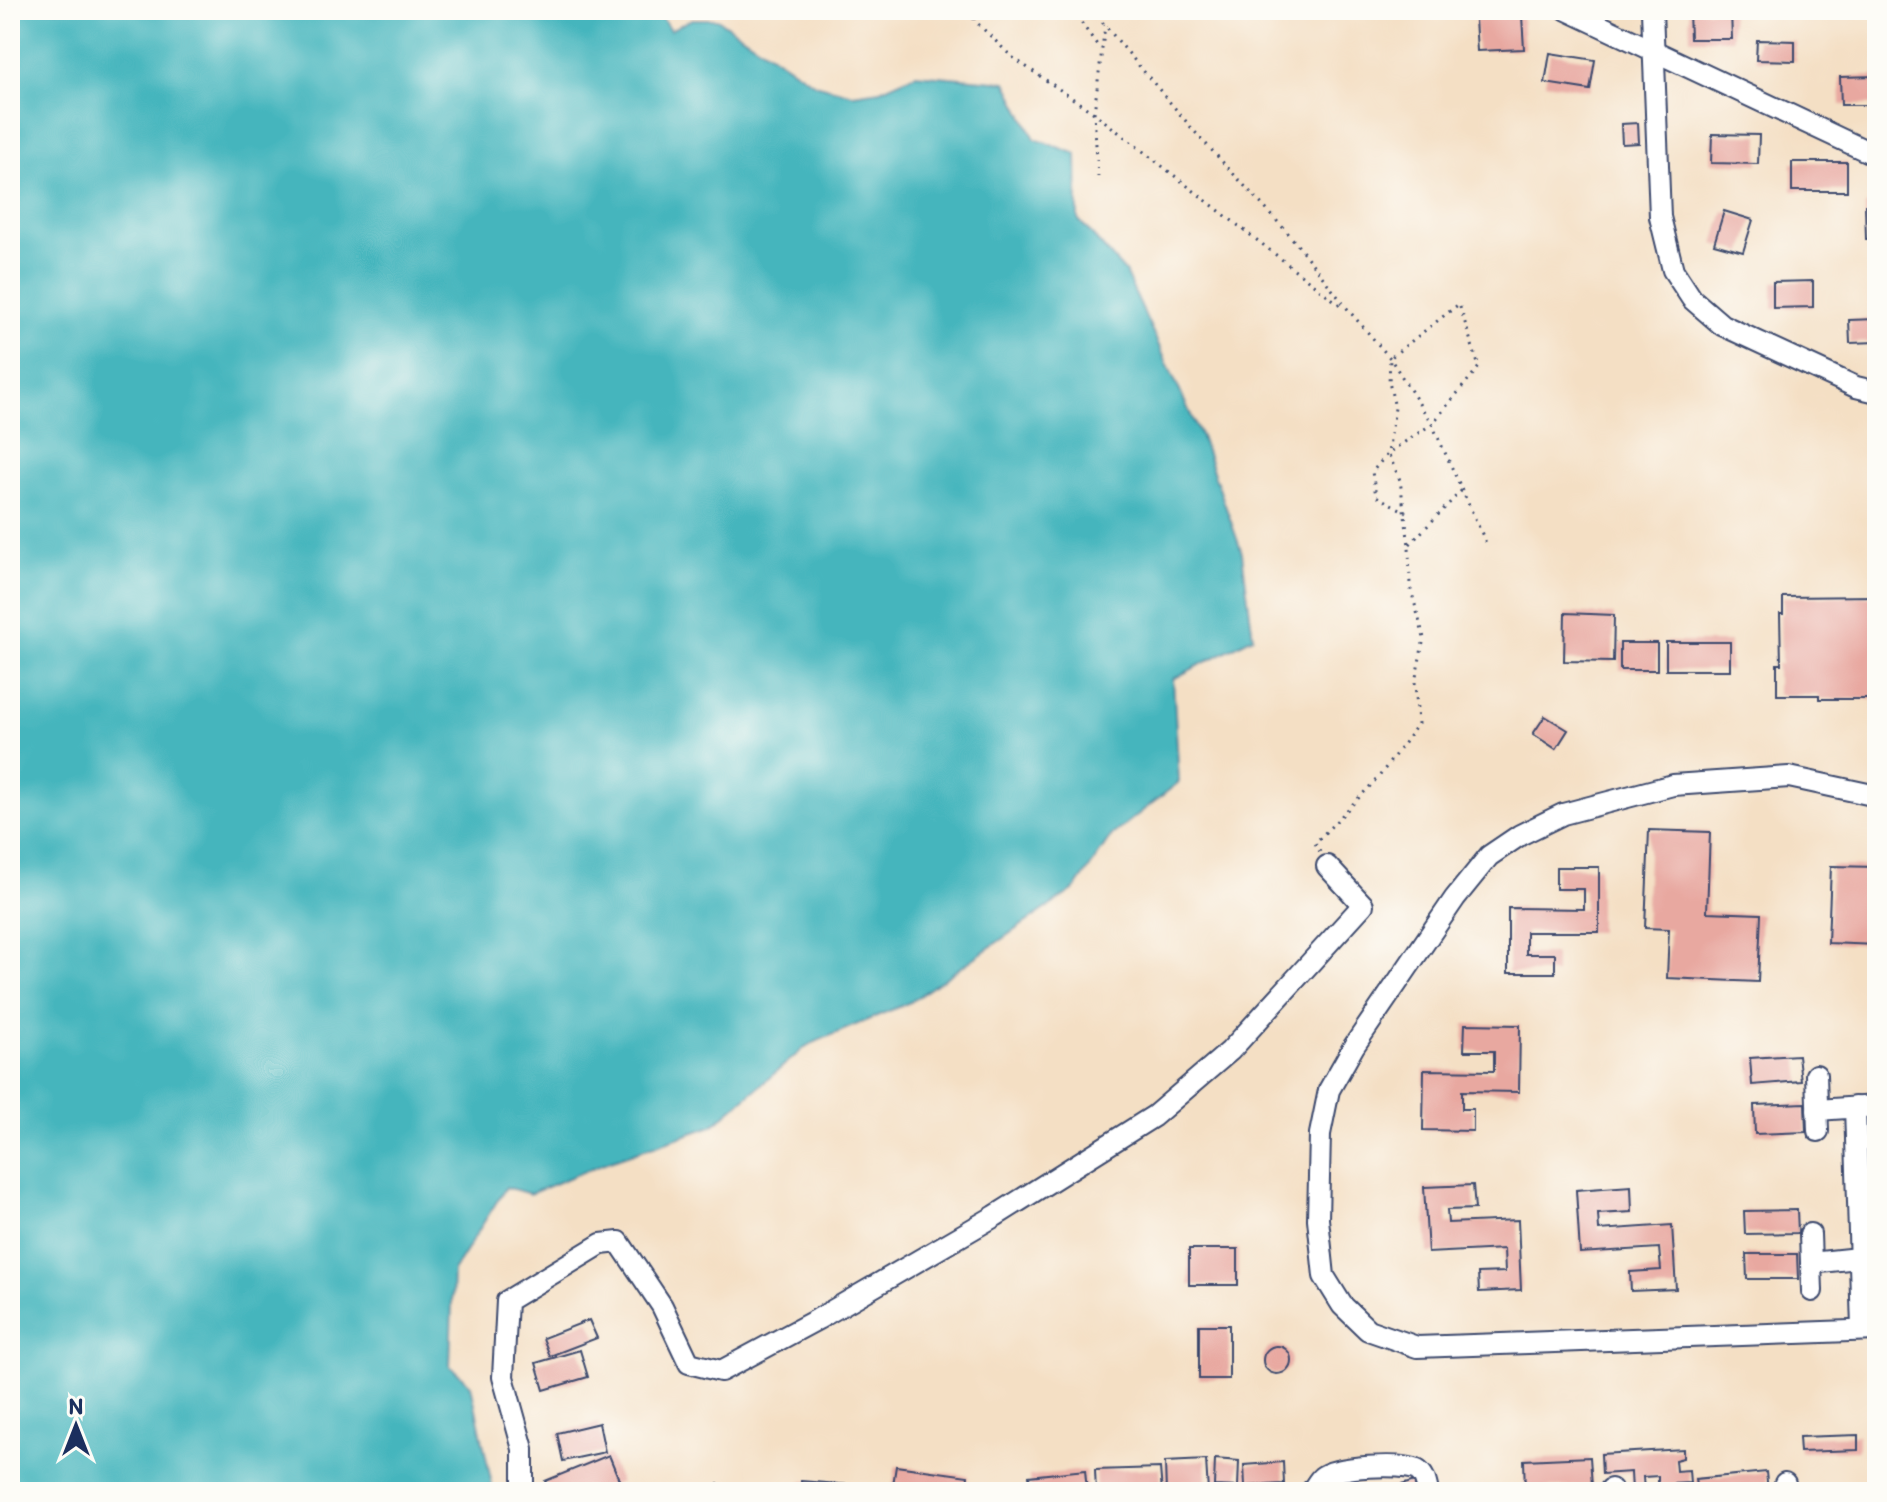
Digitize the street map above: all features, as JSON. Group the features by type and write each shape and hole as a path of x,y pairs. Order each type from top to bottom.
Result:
{"street":[{"path":"1567,10 1877,156"},
{"path":"1652,10 1660,217 1673,270 1692,299 1722,325 1856,387 1877,392"},
{"path":"1855,1107 1868,1256 1870,1329 1417,1347 1368,1330 1342,1305 1324,1276 1318,1219 1320,1148 1329,1090 1354,1046 1455,898 1489,856 1520,835 1563,814 1673,785 1789,777 1877,796"},
{"path":"523,1492 523,1449 503,1377 507,1301 601,1244 619,1242 662,1306 689,1363 721,1371 818,1319 995,1216 1154,1116 1230,1051 1363,905 1327,866"},
{"path":"1816,1075 1818,1131"},
{"path":"1817,1110 1877,1106"},
{"path":"1810,1234 1812,1291"},
{"path":"1811,1263 1868,1256"},
{"path":"1311,1492 1323,1476 1333,1471 1400,1466 1415,1469 1424,1475 1428,1492"}],"path":[{"path":"974,10 974,20 1012,57 1094,113 1350,312"},
{"path":"1072,10 1102,50"},
{"path":"1092,10 1195,132 1288,233 1390,358 1432,424 1487,545"},
{"path":"1098,177 1094,113 1105,25"},
{"path":"1327,866 1315,843 1378,778 1418,724 1415,682 1424,638 1410,586 1406,512 1400,480 1388,453 1395,408 1389,382 1390,358 1459,304 1479,367 1432,424 1388,453 1372,472 1376,496 1406,512"},
{"path":"1409,545 1463,489"}],"water":[{"path":"10,10 657,10 670,30 692,19 717,19 815,84 853,94 880,90 916,74 1006,82 1035,139 1077,154 1078,219 1125,272 1201,437 1242,553 1253,637 1173,679 1179,782 1112,835 1076,888 910,1002 808,1045 712,1126 604,1163 530,1194 506,1187 453,1271 450,1366 471,1385 492,1485 488,1492 10,1492"}],"building":[{"path":"1398,10 1440,10 1441,13 1399,17"},
{"path":"1689,10 1731,10 1732,39 1690,39"},
{"path":"1522,16 1524,49 1477,51 1475,19"},
{"path":"1757,40 1795,41 1795,61 1756,60"},
{"path":"1550,53 1595,60 1590,90 1545,83"},
{"path":"1877,76 1877,105 1841,105 1840,77"},
{"path":"1638,123 1639,143 1622,144 1621,124"},
{"path":"1712,134 1759,135 1758,164 1711,163"},
{"path":"1792,162 1847,162 1847,191 1792,191"},
{"path":"1865,205 1877,205 1877,239 1866,239"},
{"path":"1724,211 1753,220 1743,252 1714,244"},
{"path":"1813,281 1813,307 1773,308 1773,282"},
{"path":"1877,319 1877,342 1850,343 1849,320"},
{"path":"1877,596 1877,699 1777,695 1783,597"},
{"path":"1565,613 1614,615 1613,662 1564,661"},
{"path":"1666,642 1730,642 1730,670 1666,670"},
{"path":"1620,643 1657,643 1657,670 1620,670"},
{"path":"1545,716 1568,730 1556,749 1533,734"},
{"path":"1649,830 1710,832 1707,912 1761,914 1758,982 1667,978 1669,929 1645,928"},
{"path":"1831,866 1877,867 1877,945 1828,943"},
{"path":"1556,867 1599,867 1599,932 1526,932 1526,954 1555,954 1555,973 1508,973 1508,908 1584,909 1584,889 1556,889"},
{"path":"1465,1024 1520,1025 1519,1092 1462,1091 1462,1109 1473,1109 1473,1131 1423,1130 1424,1070 1494,1071 1494,1051 1464,1051"},
{"path":"1798,1055 1801,1081 1752,1085 1750,1058"},
{"path":"1805,1103 1806,1132 1755,1134 1754,1105"},
{"path":"1473,1185 1475,1209 1447,1210 1448,1223 1518,1220 1521,1290 1479,1292 1478,1273 1505,1272 1504,1249 1428,1253 1424,1187"},
{"path":"1631,1186 1632,1212 1598,1214 1599,1230 1672,1225 1676,1289 1631,1291 1630,1272 1661,1270 1659,1248 1580,1253 1576,1190"},
{"path":"1797,1210 1798,1233 1745,1234 1744,1211"},
{"path":"1189,1249 1238,1249 1238,1285 1189,1285"},
{"path":"1746,1254 1797,1254 1798,1279 1747,1279"},
{"path":"589,1320 597,1338 550,1356 543,1338"},
{"path":"1199,1325 1229,1325 1229,1379 1199,1379"},
{"path":"1277,1346 1287,1350 1291,1360 1287,1370 1277,1374 1267,1370 1263,1360 1267,1350"},
{"path":"580,1350 588,1377 544,1390 536,1363"},
{"path":"599,1423 605,1452 563,1461 557,1433"},
{"path":"1858,1435 1858,1450 1800,1452 1799,1437"},
{"path":"1683,1449 1683,1458 1675,1460 1676,1471 1689,1470 1690,1483 1658,1488 1658,1476 1643,1477 1644,1491 1632,1491 1631,1472 1602,1474 1601,1454"},
{"path":"609,1455 620,1482 597,1492 550,1492 545,1481"},
{"path":"1590,1457 1592,1486 1525,1489 1524,1460"},
{"path":"1215,1459 1239,1461 1238,1487 1214,1486"},
{"path":"1206,1460 1208,1492 1166,1492 1165,1462"},
{"path":"1283,1462 1284,1484 1245,1486 1244,1465"},
{"path":"896,1466 968,1476 966,1492 892,1491"},
{"path":"1160,1468 1162,1492 1096,1492 1095,1470"},
{"path":"1085,1470 1087,1492 1031,1492 1029,1476"},
{"path":"1766,1472 1768,1492 1697,1492 1695,1479"},
{"path":"801,1481 863,1486 862,1492 800,1492"},
{"path":"1415,1481 1419,1492 1381,1492 1381,1491"},
{"path":"718,1484 745,1484 744,1492 718,1492"}]}
